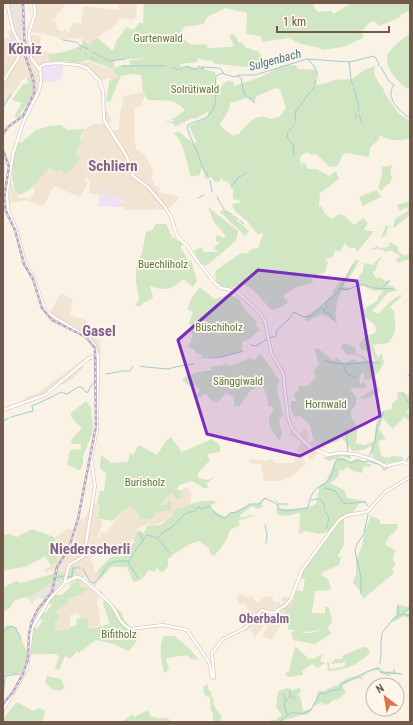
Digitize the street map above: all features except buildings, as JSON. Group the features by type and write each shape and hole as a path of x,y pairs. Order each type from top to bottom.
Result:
{"street":[{"path":"3,82 18,60 19,42 14,30 7,3"},
{"path":"34,3 35,13 31,33 31,58 40,68 40,91 24,120 14,150 8,190 8,208 25,262 33,276 45,310 52,316 89,338 95,345 98,356 97,429 91,459 95,486 88,536 83,556 70,564 65,581"},
{"path":"40,68 44,64 57,63 79,65 96,76 103,89 103,117 127,158 132,174 136,179 148,187 165,207 177,236 188,247 215,283 221,288 236,291 265,319 271,352 284,375 288,418 294,431 311,447 328,455 350,453 372,459 386,466 403,462 410,465"},
{"path":"3,410 44,395 90,357 98,356"},
{"path":"3,710 26,669 33,626 49,599 65,581 77,577 81,578 104,597 114,610 118,620 130,629 163,625 187,630 208,661 212,676 214,678 212,652 222,640 248,626 262,610 272,613 285,606 292,597 302,570 339,520 347,515 367,512 385,492 410,476"}],"highlighted area":[{"path":"258,270 357,281 380,416 300,456 207,434 178,340"}],"shaded area":[{"path":"7,3 23,3 24,40 18,41 17,44 12,44 8,31 15,30"},
{"path":"35,3 66,3 60,12 57,11 56,19 52,19 54,23 55,21 58,30 63,32 66,28 68,34 73,23 81,24 84,6 119,10 118,7 122,3 137,3 136,17 132,20 119,18 115,26 93,40 90,45 86,40 78,38 61,40 58,39 58,37 32,32 36,13"},
{"path":"31,35 41,36 39,50 49,52 49,65 41,68 42,80 39,96 36,100 33,98 34,82 32,77 28,77 21,80 20,84 3,107 3,37 11,40 12,44 30,39"},
{"path":"81,62 90,62 105,68 113,68 118,78 111,81 111,78 107,78 101,81 87,67 79,64"},
{"path":"63,64 62,78 53,82 42,82 41,68 45,65"},
{"path":"143,92 145,97 140,107 135,107 134,132 136,150 144,154 153,170 151,181 155,182 153,185 160,188 159,192 180,197 171,207 166,209 124,210 124,207 119,207 119,204 123,204 124,201 89,193 90,183 86,177 84,181 88,183 80,197 54,186 43,207 27,200 12,203 9,206 10,183 12,184 19,198 26,197 28,199 35,192 33,188 41,176 51,168 59,172 73,168 81,157 75,154 79,148 84,129 94,124 105,124 104,111 107,111 112,121 107,124 113,131 119,129 120,113 124,96"},
{"path":"107,188 107,196 123,197 124,204 119,204 119,207 98,206 99,195 104,195 104,189"},
{"path":"61,293 73,300 70,307 72,308 70,315 88,321 87,327 90,328 90,332 93,332 94,337 100,340 101,353 98,353 96,346 88,336 49,314"},
{"path":"88,356 89,358 82,365 84,367 71,380 62,385 57,385 46,394 25,402 25,397 38,393"},
{"path":"305,429 309,434 307,435 309,438 306,441 308,443 315,439 326,445 327,448 322,448 311,460 307,457 307,455 304,455 305,464 292,476 280,481 264,481 261,464 249,463 249,459 266,461 273,459 274,463 292,463 296,461 294,460 296,457 298,459 300,451 299,453 297,451 301,442 289,434 293,430 299,435"},
{"path":"187,487 192,495 190,500 192,502 182,509 178,508 166,521 153,525 149,524 137,529 135,538 132,539 123,552 120,552 118,556 111,556 107,552 99,550 90,556 96,574 95,576 100,572 101,573 95,587 86,575 82,578 97,591 99,589 103,593 97,600 101,625 89,629 87,618 80,619 79,613 70,615 70,629 54,631 54,623 60,618 56,613 68,603 68,599 80,595 85,587 80,586 79,578 73,584 65,583 65,579 70,579 77,573 75,572 76,566 68,574 54,574 52,570 45,572 44,569 55,564 55,550 61,542 58,542 55,537 67,529 74,530 69,548 74,541 80,519 84,520 92,503 100,506 96,516 103,522 97,537 100,538 101,532 106,533 124,510 130,507 135,508 140,519 149,519 157,512 166,511 167,502 164,505 160,505 171,493 177,500 183,498 181,495 183,489"},
{"path":"65,579 65,583 55,593 53,591 45,600 38,597 31,604 28,598 45,587 52,580"},
{"path":"240,593 249,598 251,595 254,597 253,599 258,602 265,597 272,596 274,602 279,601 281,605 283,603 281,599 285,596 295,599 288,608 281,609 284,610 287,616 271,640 262,636 268,626 264,625 255,637 252,631 250,633 249,632 252,626 246,632 243,629 242,614 247,612 250,613 244,603 241,605 236,599"}],"green space":[{"path":"144,3 315,3 313,6 318,12 331,11 333,14 352,3 410,3 410,10 399,16 401,17 379,26 376,22 370,22 362,31 363,38 343,47 322,50 301,44 289,38 262,42 260,36 246,34 247,13 225,8 207,17 204,24 184,27 179,36 192,45 206,44 208,48 234,46 229,35 234,34 239,43 242,42 245,47 259,52 262,57 260,60 256,61 254,66 249,67 217,64 213,63 213,61 198,58 197,62 180,64 181,67 203,67 204,69 215,72 217,93 224,83 228,81 234,82 234,86 261,77 283,65 296,65 298,69 316,70 316,84 320,85 335,80 352,79 364,70 375,66 375,75 379,84 384,88 383,91 399,114 410,121 410,137 403,140 394,140 379,135 379,140 370,147 369,157 346,153 343,154 338,166 330,167 316,154 311,155 306,152 300,157 301,166 302,163 305,163 308,169 317,169 329,176 336,171 339,179 320,193 319,206 322,207 325,214 332,219 339,214 345,216 354,225 363,218 368,223 364,229 367,231 374,231 356,253 356,249 354,247 350,249 345,243 340,252 335,250 333,257 325,259 328,262 325,272 311,277 313,283 296,287 283,296 288,302 282,307 272,310 250,287 247,286 240,285 229,288 221,287 216,283 215,271 241,253 247,254 251,249 258,248 263,235 262,233 258,235 249,223 234,210 232,204 240,203 241,201 233,199 233,189 228,182 224,181 220,177 221,181 215,182 211,177 205,179 204,172 201,168 200,175 191,177 181,142 174,133 178,131 193,143 197,142 189,126 207,117 209,111 195,119 192,118 175,127 174,124 164,120 174,122 171,118 175,118 185,110 172,101 148,100 143,92 141,75 130,74 121,76 110,102 106,101 110,78 111,81 118,78 113,68 130,65 129,61 148,58 114,60 114,67 110,68 88,60 77,63 61,61 49,63 49,54 74,49 82,45 83,39 90,45 93,40 98,38 113,51 116,42 126,27 134,30 139,23 143,23","holes":["276,88 280,89 286,108 279,117 270,119 265,117 256,118 248,123 239,134 233,136 221,127 220,124 229,110 230,103 247,98 254,103 257,96"]},
{"path":"410,34 410,90 402,85 392,73 389,68 387,55 400,41"},
{"path":"31,77 33,83 32,94 18,118 14,116 22,103 12,100 23,84 29,83 26,78"},
{"path":"61,125 68,130 84,129 80,138 81,143 84,142 83,145 81,144 75,154 81,157 73,168 64,174 61,170 59,172 50,168 32,187 24,193 18,195 12,176 17,142 21,143 36,130 49,126"},
{"path":"392,165 390,175 393,176 390,183 385,186 382,191 378,188 382,176 382,167"},
{"path":"376,190 381,197 363,206 359,197"},
{"path":"410,201 410,215 393,228 395,219 408,211 407,207 400,211 397,205"},
{"path":"208,207 238,231 236,241 206,266 199,262 194,250 201,248 201,246 204,252 218,252 214,248 220,242 216,242 216,236 218,235 223,238 226,236 214,222"},
{"path":"224,209 249,231 245,236 220,212"},
{"name":"Buechliholz","path":"156,224 166,224 172,237 182,243 181,248 188,260 191,260 197,281 193,287 183,279 172,287 164,289 150,286 153,298 141,304 142,306 135,306 139,299 136,282 136,268 142,253 146,232 152,230"},
{"path":"386,225 392,228 388,227 386,235 381,238"},
{"path":"390,242 398,247 398,251 404,256 410,253 410,259 397,263 396,259 400,257 399,255 390,250 387,252 379,249 369,250 378,246 379,248 388,247"},
{"name":"Hornwald","path":"380,257 382,258 379,260 375,271 372,272 377,279 380,277 385,281 391,280 388,285 393,286 397,291 389,292 372,311 378,314 393,300 403,295 390,307 394,311 395,331 389,343 373,345 378,358 380,354 384,355 382,356 384,362 379,372 374,375 380,391 370,397 361,399 361,397 376,388 373,379 364,379 364,373 361,373 359,382 361,384 364,382 367,387 350,389 356,397 356,405 351,410 351,417 357,426 355,427 357,431 356,443 365,445 374,441 376,425 382,411 392,409 392,404 398,398 397,392 403,392 408,395 410,393 410,407 406,412 410,414 410,420 404,417 393,429 383,418 379,429 386,439 378,441 381,455 385,458 394,456 403,457 402,461 386,463 385,465 375,460 371,452 373,448 370,446 364,450 352,451 344,440 340,438 339,441 326,445 318,443 313,439 310,425 299,415 296,417 293,415 290,406 292,401 297,401 294,395 296,391 299,391 298,386 308,386 316,377 314,371 319,364 314,349 317,348 316,347 334,361 336,358 344,363 354,359 358,362 365,361 360,356 346,354 341,347 343,343 351,345 356,349 355,354 362,355 369,363 375,361 370,349 367,351 360,348 359,344 366,336 373,334 376,331 375,325 362,315 361,311 378,300 378,297 384,291 372,290 364,286 357,287 355,284 359,281 358,277 363,271 364,263 373,265"},
{"path":"356,259 359,261 343,286 352,289 341,291 338,299 336,307 337,324 329,317 323,316 322,314 306,322 305,317 318,308 333,294 333,290 345,277"},
{"name":"Büschiholz","path":"200,287 214,299 228,295 238,298 246,311 257,322 255,324 260,330 249,339 242,342 242,352 223,357 195,359 202,357 202,355 196,354 195,350 188,347 193,335 189,331 191,325 189,323 193,312 187,309 191,299"},
{"name":"Sänggiwald","path":"261,354 279,380 277,390 283,415 279,419 282,435 280,440 271,427 269,418 274,410 271,406 268,406 268,400 261,385 250,391 239,407 234,405 234,397 226,393 217,403 210,399 206,393 201,397 195,397 200,390 195,385 192,388 182,380 183,378 194,374 212,370 211,367 228,364 230,366 250,358 254,360"},
{"path":"86,401 91,408 93,427 92,435 83,456 83,465 81,469 78,470 67,464 70,450 81,449 81,444 72,444 71,440 82,428 75,422 70,414"},
{"name":"Burisholz","path":"171,437 182,452 212,439 220,445 220,452 208,454 207,455 210,460 198,473 198,478 207,480 215,477 207,483 208,488 204,488 192,481 179,485 177,489 180,491 183,489 181,495 184,497 177,500 171,493 160,505 164,505 170,500 172,504 171,510 154,513 155,517 149,519 140,519 136,510 130,507 124,510 113,521 97,518 100,506 97,504 100,491 104,491 106,472 102,471 100,466 101,455 111,463 128,462 130,453 133,455 139,445 157,455 166,441"},
{"path":"337,454 349,455 350,459 342,456 338,458 344,458 350,462 358,459 372,464 370,467 364,466 362,473 353,471 347,467 343,471 340,469 338,477 331,482 331,484 344,490 347,498 366,501 368,505 366,503 359,503 352,514 340,518 328,532 321,534 305,531 299,534 300,513 286,516 278,515 276,512 278,506 275,498 279,503 288,503 288,506 279,505 279,508 283,509 303,508 316,504 319,490 318,487 326,482 336,459 328,461 323,457"},
{"path":"264,498 267,498 262,502 263,507 256,509 253,506 240,515 241,518 255,515 238,521 240,525 230,530 219,551 213,556 209,552 210,549 199,541 190,544 172,555 171,558 168,558 168,566 162,573 157,568 154,572 149,570 139,581 133,581 127,567 111,567 98,582 101,573 100,572 94,577 100,568 111,557 125,556 125,552 135,542 133,539 135,538 137,530 144,533 147,526 162,524 173,515 172,513 178,507 182,509 199,501 214,501 218,502 211,505 211,509 224,517 250,504 258,504"},
{"path":"371,516 379,519 381,524 397,524 398,528 388,538 385,545 396,550 393,558 396,565 392,569 394,573 363,599 359,589 353,583 356,574 356,561 362,546 364,533"},
{"path":"344,517 344,545 338,555 338,557 341,557 339,565 323,572 321,575 328,579 331,590 315,591 312,613 325,613 325,607 329,607 332,620 328,627 331,634 314,644 293,640 291,632 297,631 288,629 288,618 284,610 281,608 286,606 288,608 295,599 292,597 295,590 303,591 305,579 299,578 301,572 340,519","holes":["322,629 311,633 300,632"]},
{"path":"32,529 54,537 58,545 55,550 60,553 56,558 58,562 51,566 46,557 48,555 25,567 5,570 3,574 3,535 10,534 17,537"},
{"path":"72,566 81,567 75,569 77,573 70,579 57,581 28,598 25,597 14,601 10,608 3,612 4,587 16,581 21,583 56,573 68,574"},
{"name":"Bifitholz","path":"79,578 80,586 88,589 80,595 68,599 68,603 56,612 60,618 54,623 56,626 54,631 70,629 70,627 77,625 76,619 87,618 89,629 110,624 103,604 104,600 107,599 122,613 123,618 130,627 142,629 135,630 138,634 137,639 134,646 128,651 114,644 96,640 79,653 77,651 70,659 65,656 59,670 55,669 59,656 55,654 30,654 33,627 37,629 42,621 40,619 43,612 45,613 52,605 45,601 53,591 55,595 61,595 71,587 70,585 72,583 76,583 75,579"},
{"path":"397,604 407,607 410,605 409,611 406,613 410,614 410,619 404,616 394,622 392,621 396,614"},
{"path":"7,625 15,627 28,653 29,644 28,658 28,655 21,675 11,674 3,676 3,629"},
{"path":"164,636 174,636 189,648 199,660 191,659 186,655 168,658 166,660 169,668 166,673 164,672 161,659 161,645"},
{"path":"295,646 309,659 314,659 323,654 320,661 325,663 317,668 312,664 302,671 303,675 288,677 285,673 289,672"},
{"path":"363,647 368,648 370,652 366,657 346,668 328,671 327,662 329,662 329,668 332,669 345,666 345,662 331,664 335,659 343,659 342,656"},
{"path":"377,667 385,672 393,671 395,667 395,672 402,674 391,674 388,676 382,674 379,670 372,671 363,676 362,680 360,678 350,681 342,686 346,692 339,699 333,700 329,704 324,705 322,702 314,706 318,691 323,691 346,679 367,673"},
{"path":"47,676 61,679 65,688 60,691 52,689 45,682"},
{"path":"208,684 208,689 212,693 211,697 214,699 213,704 222,718 220,720 225,722 214,722 213,720 210,698 204,694 203,687"},
{"path":"287,688 293,690 300,688 301,692 298,695 301,699 303,711 313,708 308,714 271,722 271,719 274,721 282,715 276,707 278,691"},
{"path":"17,702 33,711 39,708 46,711 42,722 3,722 5,716"},
{"path":"148,710 150,716 157,718 168,718 171,722 122,722 132,714 134,717"}],"waterway":[{"name":"Sulgenbach","path":"63,40 76,42 81,46"},
{"name":"Sulgenbach","path":"81,46 88,49"},
{"name":"Sulgenbach","path":"93,52 109,61"},
{"name":"Sulgenbach","path":"220,68 224,74 234,77 239,75 255,75 307,59 350,62 374,56 379,63 378,66"},
{"path":"110,61 125,59"},
{"name":"Sulgenbach","path":"308,59 314,66"},
{"path":"349,62 351,79"},
{"name":"Sulgenbach","path":"122,66 166,66"},
{"name":"Sulgenbach","path":"173,68 181,70 182,68 188,66 191,69 197,69 199,66 203,69 202,67 219,68"},
{"path":"314,66 316,70"},
{"path":"382,69 388,80 394,85 391,94 394,103 401,112 410,118"},
{"path":"317,71 317,78"},
{"path":"216,76 223,73"},
{"path":"237,76 241,78 244,94 251,99"},
{"path":"188,125 208,116 212,111 216,98 216,77"},
{"path":"315,85 316,80"},
{"path":"351,80 353,85"},
{"path":"296,122 295,112 314,87"},
{"path":"354,88 359,107 358,111"},
{"path":"5,104 11,94"},
{"path":"251,99 255,103"},
{"path":"3,108 5,104"},
{"path":"356,114 356,119"},
{"path":"359,115 362,123"},
{"path":"289,131 294,125"},
{"path":"188,126 187,128 193,143"},
{"path":"288,133 287,137 293,145 294,155"},
{"path":"193,144 208,176"},
{"path":"3,160 3,170"},
{"path":"231,187 238,178 246,173"},
{"path":"210,180 212,192"},
{"path":"198,198 204,195"},
{"path":"217,197 224,209"},
{"path":"233,216 238,219"},
{"path":"240,221 244,224"},
{"path":"288,320 294,312 304,317 311,316 321,307 324,310 327,306 325,303 338,292 353,265"},
{"path":"382,287 389,281"},
{"path":"340,288 347,290 361,284 374,288 393,289"},
{"path":"323,311 330,314 333,320"},
{"path":"270,338 276,336 277,330 288,320"},
{"path":"251,345 256,346 267,339"},
{"path":"218,358 243,351"},
{"path":"210,358 217,357"},
{"path":"325,360 339,364 367,362"},
{"path":"368,362 380,363"},
{"path":"188,365 194,364"},
{"path":"175,367 187,365"},
{"path":"124,371 130,371 133,366"},
{"path":"140,366 145,367"},
{"path":"344,366 347,374 356,378"},
{"path":"146,367 168,369"},
{"path":"168,369 175,367"},
{"path":"106,374 123,371"},
{"path":"94,382 95,378"},
{"path":"55,395 61,392 67,394 78,387 81,387 87,393 93,383"},
{"path":"402,393 410,405"},
{"path":"32,406 54,396"},
{"path":"11,417 33,411 32,406"},
{"path":"369,457 375,442 377,426 384,412"},
{"path":"3,421 9,418"},
{"path":"346,428 348,453"},
{"path":"406,461 410,455"},
{"path":"276,504 278,505 278,509 284,511 308,508 313,493 330,478 338,459 351,463 357,460 364,462 368,461 381,465 384,470 389,467"},
{"path":"325,488 335,491 345,504 365,502 368,506"},
{"path":"83,569 90,582 95,583 108,565 116,561 130,561 135,551 147,535 157,538 176,524 185,514 194,512 198,507 203,509 209,506 217,515 225,518 230,513 237,512 250,504 259,504 265,498 275,503"},
{"path":"311,500 318,499"},
{"path":"320,500 323,502 325,509"},
{"path":"325,511 329,518 326,529"},
{"path":"364,533 368,515"},
{"path":"265,525 267,535 266,543"},
{"path":"140,533 143,541"},
{"path":"361,594 361,577 355,551 356,546 363,535"},
{"path":"157,538 170,553"},
{"path":"128,562 138,578"},
{"path":"67,577 72,576 73,568 81,568"},
{"path":"54,578 64,576"},
{"path":"398,606 398,615"},
{"path":"403,613 410,607"},
{"path":"382,633 394,618 403,614 410,616"},
{"path":"3,632 11,626 16,628 17,631"},
{"path":"18,632 21,639"},
{"path":"380,663 382,634"},
{"path":"279,722 292,712 302,714 311,710 320,693 324,694 340,689 342,683 371,670 379,668 380,671"},
{"path":"381,672 402,674"},
{"path":"6,676 17,674"},
{"path":"3,675 5,676 4,689"},
{"path":"287,715 284,703 290,696 290,691"},
{"path":"283,694 286,701"},
{"path":"290,696 295,698"}],"railway":[{"path":"3,134 8,127 23,116 34,93 34,82 25,55 23,3"},
{"path":"3,150 9,167 4,198 5,209 15,230 24,264 33,279 42,308 52,320 86,337 95,348 96,426 78,519 69,548 57,567 52,592 38,609 32,621 29,634 28,659 23,674 13,692 3,704"}],"district":[{"name":"Köniz","path":"25,49"},
{"name":"Schliern","path":"113,166"},
{"name":"Gasel","path":"99,331"},
{"name":"Niederscherli","path":"90,549"},
{"name":"Oberbalm","path":"264,618"}],"park label":[{"name":"Gurtenwald","path":"158,38"},
{"name":"Solrütiwald","path":"195,89"}]}
